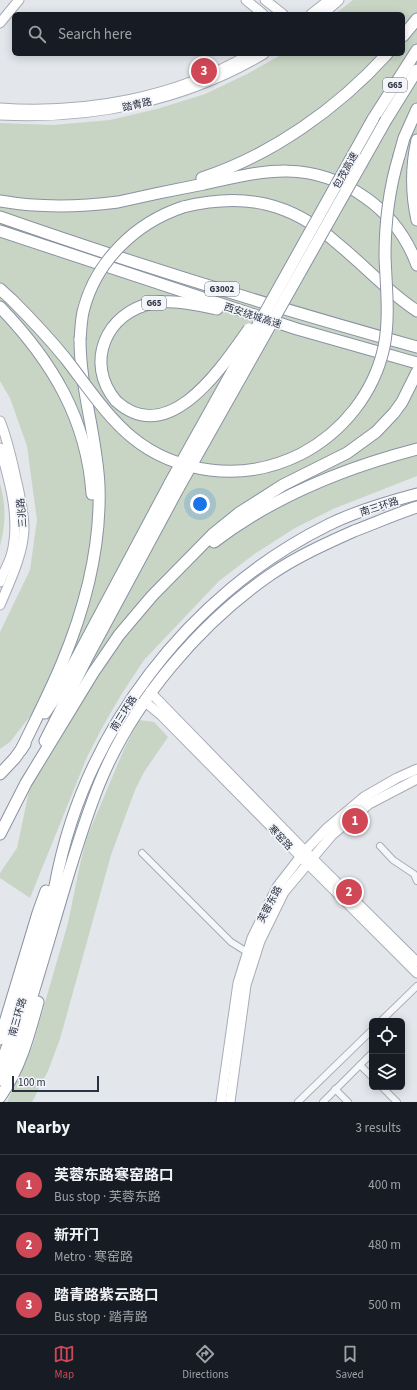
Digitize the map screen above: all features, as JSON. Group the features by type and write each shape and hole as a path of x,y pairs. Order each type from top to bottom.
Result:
{"highway":[{"path":"405,34 417,20"},
{"name":"包茂高速","path":"276,292 373,119 417,50"},
{"path":"158,193 227,168 288,136 344,96 366,77 385,56"},
{"path":"0,774 21,750 57,695 174,485 386,120 417,70"},
{"path":"0,289 44,332 113,420 136,441 153,452 187,466 215,471 255,469 282,462 313,447 341,425 362,398 375,373 383,351 386,334 386,221 391,185 404,138 417,109"},
{"path":"417,140 412,177 412,194 417,220"},
{"path":"0,201 27,205 67,206 119,201 246,174 281,171 307,173 329,179 360,194 387,216 403,236 417,265"},
{"path":"21,750 74,633 87,590 95,544 99,486 92,428 82,371 80,340 82,319 86,301 95,281 110,258 128,238 163,214 183,207 215,200 234,200 261,203 280,208 308,221 328,235 385,286 417,311"},
{"name":"西安绕城高速","path":"0,217 217,288 417,347"},
{"name":"西安绕城高速","path":"0,231 282,324 417,363"},
{"path":"0,834 26,783 57,716 174,485 276,292"},
{"name":"G65","path":"276,292 214,376 186,403 163,414 148,416 132,412 116,401 106,387 102,377 100,367 102,352 113,327 125,316 138,308 155,302 178,302 219,310 282,324"},
{"path":"0,308 24,332 50,368 70,404 82,438 90,474 92,499 92,534 87,590"},
{"path":"26,783 93,673 129,623 152,596 213,534 239,513 283,485 348,453 376,432 402,402 417,372"},
{"path":"177,571 243,521 301,489 332,476 417,449"},
{"name":"南三环路","path":"0,1080 20,1038 46,932 59,861 80,798 95,762 113,729 138,690 171,647 206,611 253,572 308,536 353,515 417,494"},
{"name":"南三环路","path":"0,1066 14,1029 46,932 71,868 100,782 133,718 147,697 206,628 234,603 270,575 325,544 417,507"},
{"path":"0,1039 38,913 59,861"},
{"path":"0,1097 12,1079 28,1039 58,932 71,868"}],"street":[{"path":"0,23 19,0"},
{"path":"246,0 261,12"},
{"path":"265,0 280,12"},
{"path":"314,12 329,0"},
{"path":"325,12 339,0"},
{"name":"踏青路","path":"0,108 35,109 71,107 98,105 129,100 171,89 199,79 231,65 247,56"},
{"name":"踏青路","path":"0,115 53,115 129,107 191,88 225,75 260,56"},
{"name":"三兆路","path":"0,421 7,437 19,489 23,511 24,529 15,568 0,605"},
{"name":"三兆路","path":"0,448 11,488 14,515 14,537 11,556 0,582"},
{"name":"寒窑路","path":"147,697 166,719 310,861 417,973"},
{"name":"芙蓉东路","path":"221,1102 238,983 252,938 277,887 303,854 326,829 364,797 397,778 417,769"},
{"name":"芙蓉东路","path":"230,1102 246,985 260,942 284,892 332,835 369,804 417,779"},
{"path":"380,846 393,860 414,874 417,881"},
{"path":"142,852 231,942 247,952"},
{"name":"寒窑路","path":"310,861 417,962"},
{"path":"384,1018 417,986"},
{"path":"298,1102 369,1033"},
{"path":"323,1102 371,1054"},
{"path":"360,1065 369,1074"},
{"path":"335,1089 348,1102"},
{"path":"385,1090 397,1102"}],"green space":[{"path":"353,0 417,0 417,476 333,509 295,528 253,555 219,581 144,660 121,695 87,757 30,898 0,878 0,873 17,848 29,791 35,773 63,730 34,711 10,742 0,749 0,632 30,570 37,520 27,446 10,398 0,381 0,123 53,125 110,120 157,109 205,94 247,74 279,56 405,56 405,12 338,12"},
{"path":"0,483 4,514 0,546"},
{"path":"139,720 154,722 168,737 144,772 135,790 111,855 60,1039 48,1071 32,1102 7,1102 33,1044 68,923 87,837 125,747"}],"place":[{"name":"踏青路紫云路口","path":"204,71"},
{"name":"芙蓉东路寒窑路口","path":"355,821"},
{"name":"新开门","path":"349,892"}]}
